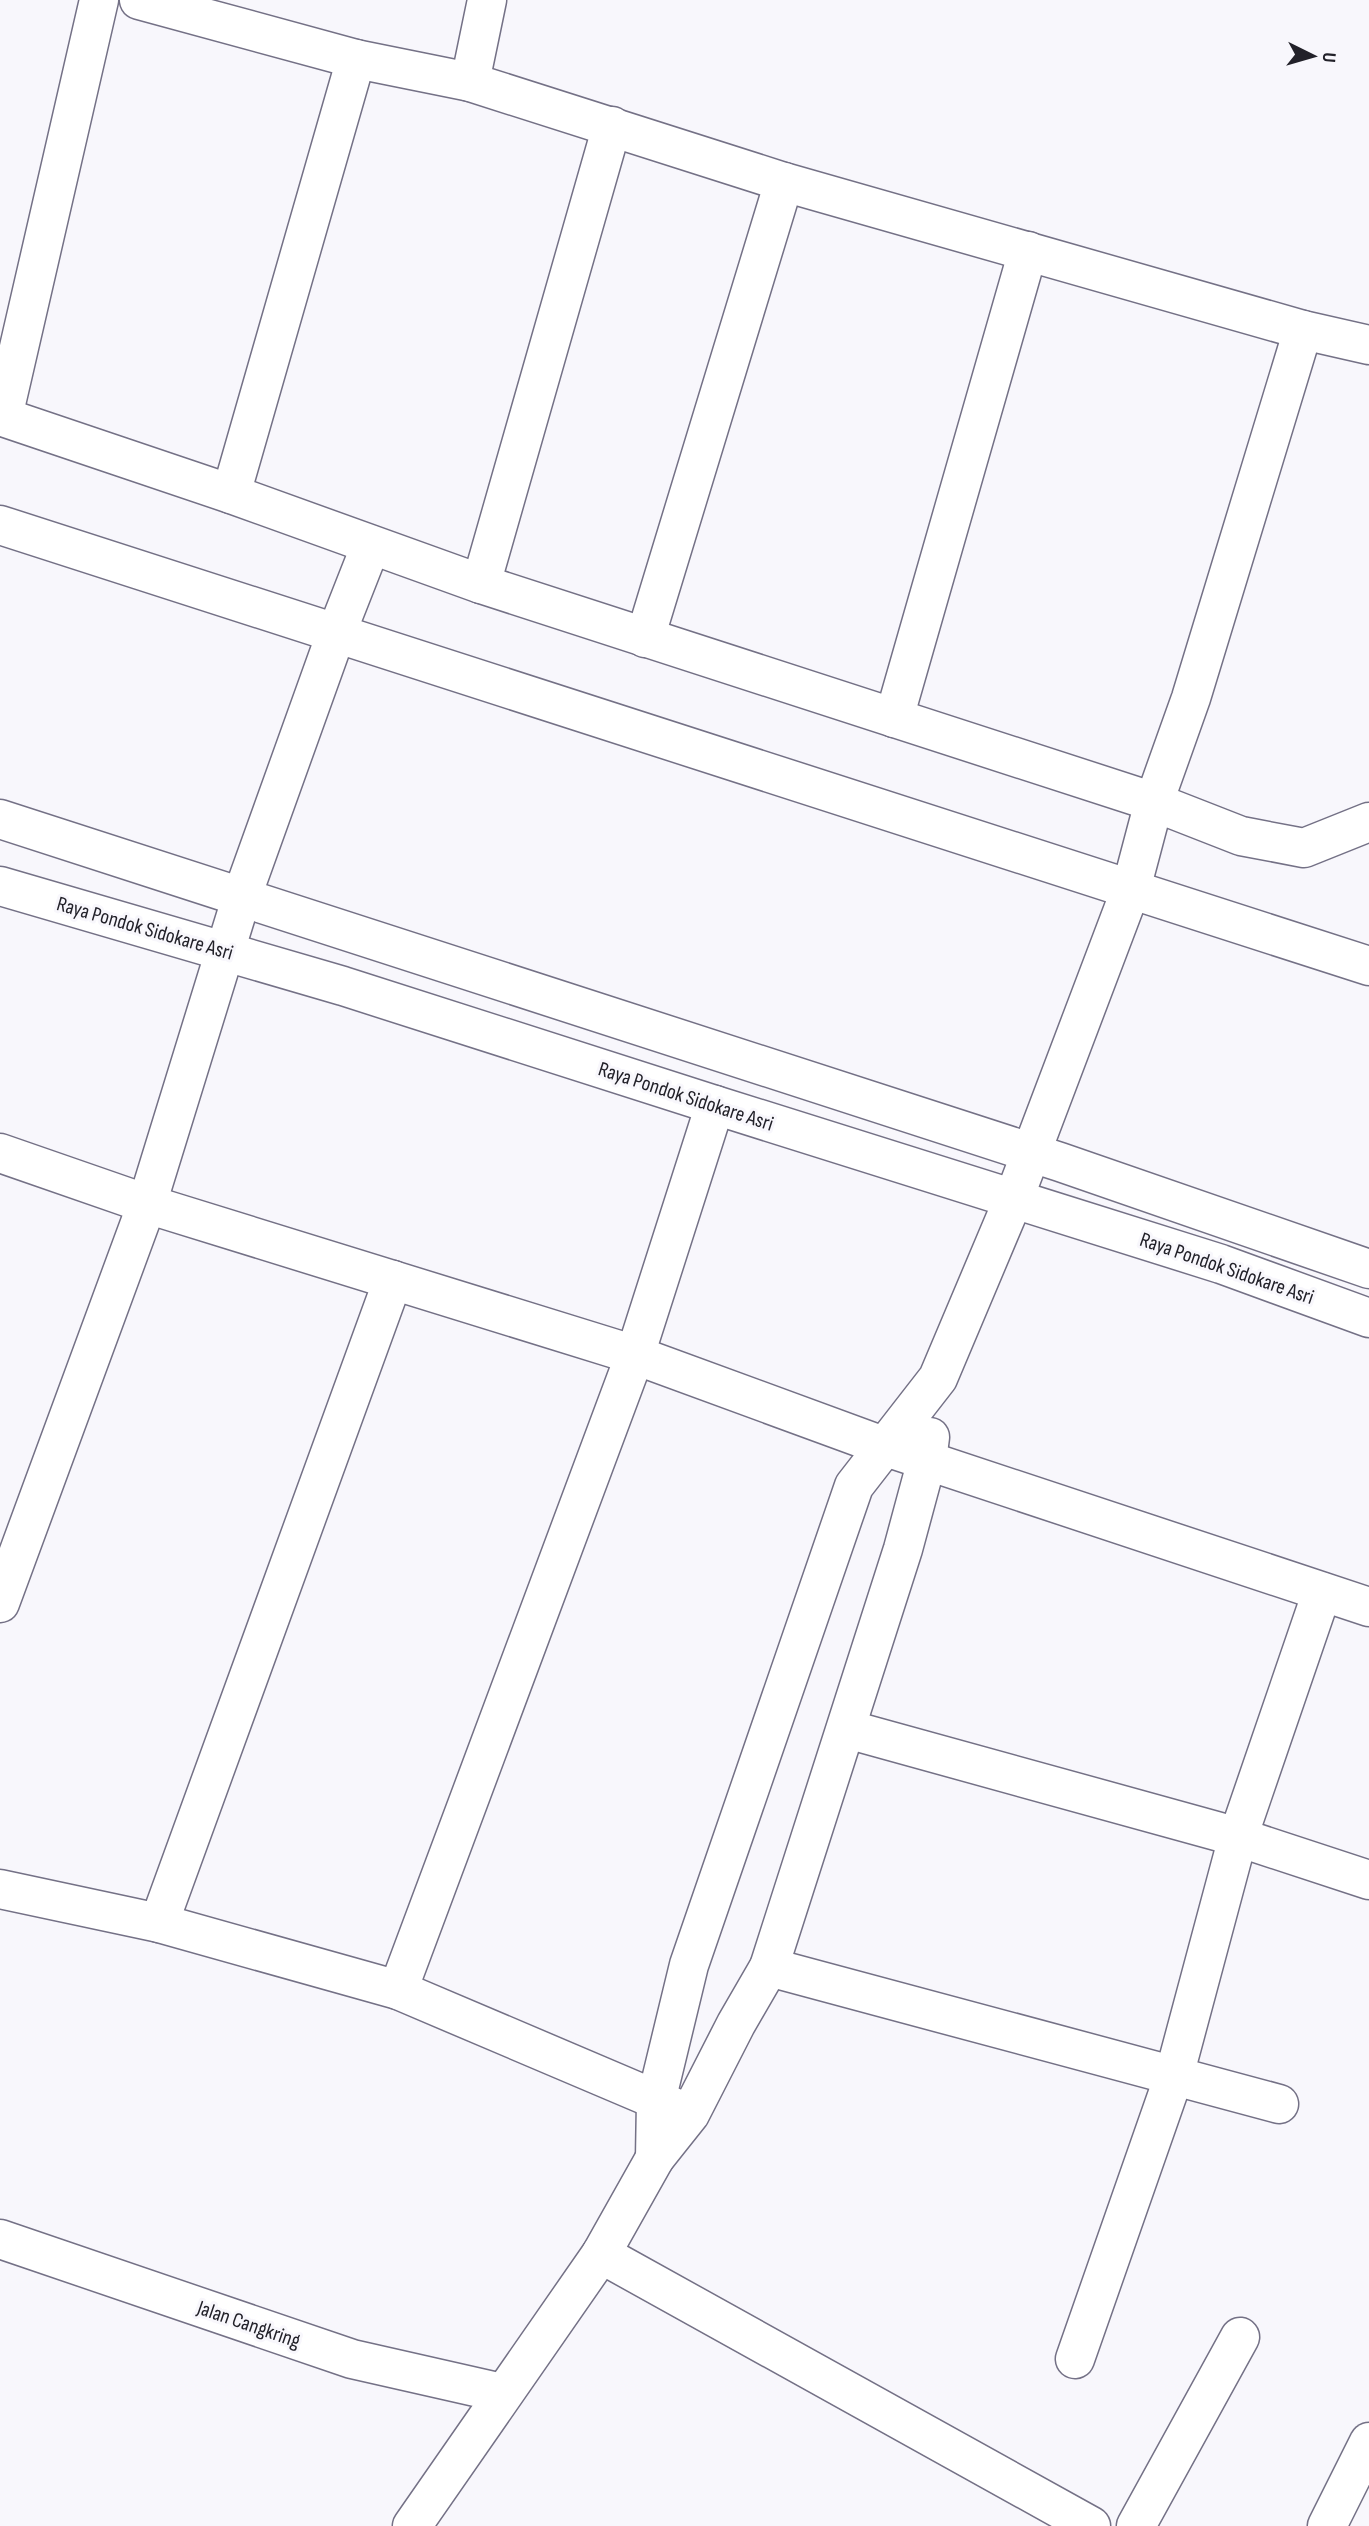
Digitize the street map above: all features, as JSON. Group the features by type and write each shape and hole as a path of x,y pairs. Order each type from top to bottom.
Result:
{"street":[{"path":"99,0 2,417 481,584 1154,802 1241,836 1304,848 1369,822"},
{"path":"139,0 356,59 470,82 784,182 1303,330 1369,345"},
{"path":"470,82 482,1"},
{"path":"231,495 356,59"},
{"path":"481,584 612,126"},
{"path":"645,638 784,182"},
{"path":"894,718 1028,251"},
{"path":"412,2526 601,2254 655,2158 673,2107 688,1965 854,1486 938,1378 1014,1198 1046,1157 1131,889 1154,802 1191,698 1303,330"},
{"path":"0,525 1369,966"},
{"path":"0,1603 147,1204 242,896 336,634 371,545"},
{"path":"0,819 1046,1157 1369,1269"},
{"name":"Raya Pondok Sidokare Asri","path":"0,886 343,986 1221,1264 1369,1318"},
{"path":"398,1990 635,1355 715,1105"},
{"path":"0,1153 147,1204 635,1355 886,1447 1369,1608"},
{"path":"159,1923 393,1280"},
{"path":"673,2107 736,2024 769,1967 903,1549 927,1460 938,1378"},
{"path":"1075,2359 1174,2076 1238,1837 1322,1592"},
{"path":"847,1729 1238,1837 1369,1880"},
{"path":"0,1889 159,1923 398,1990 673,2107"},
{"path":"769,1967 1279,2104"},
{"name":"Jalan Cangkring","path":"0,2239 352,2359 502,2393"},
{"path":"601,2254 1091,2526"},
{"path":"1136,2526 1240,2337"},
{"path":"1327,2526 1369,2442"}]}
